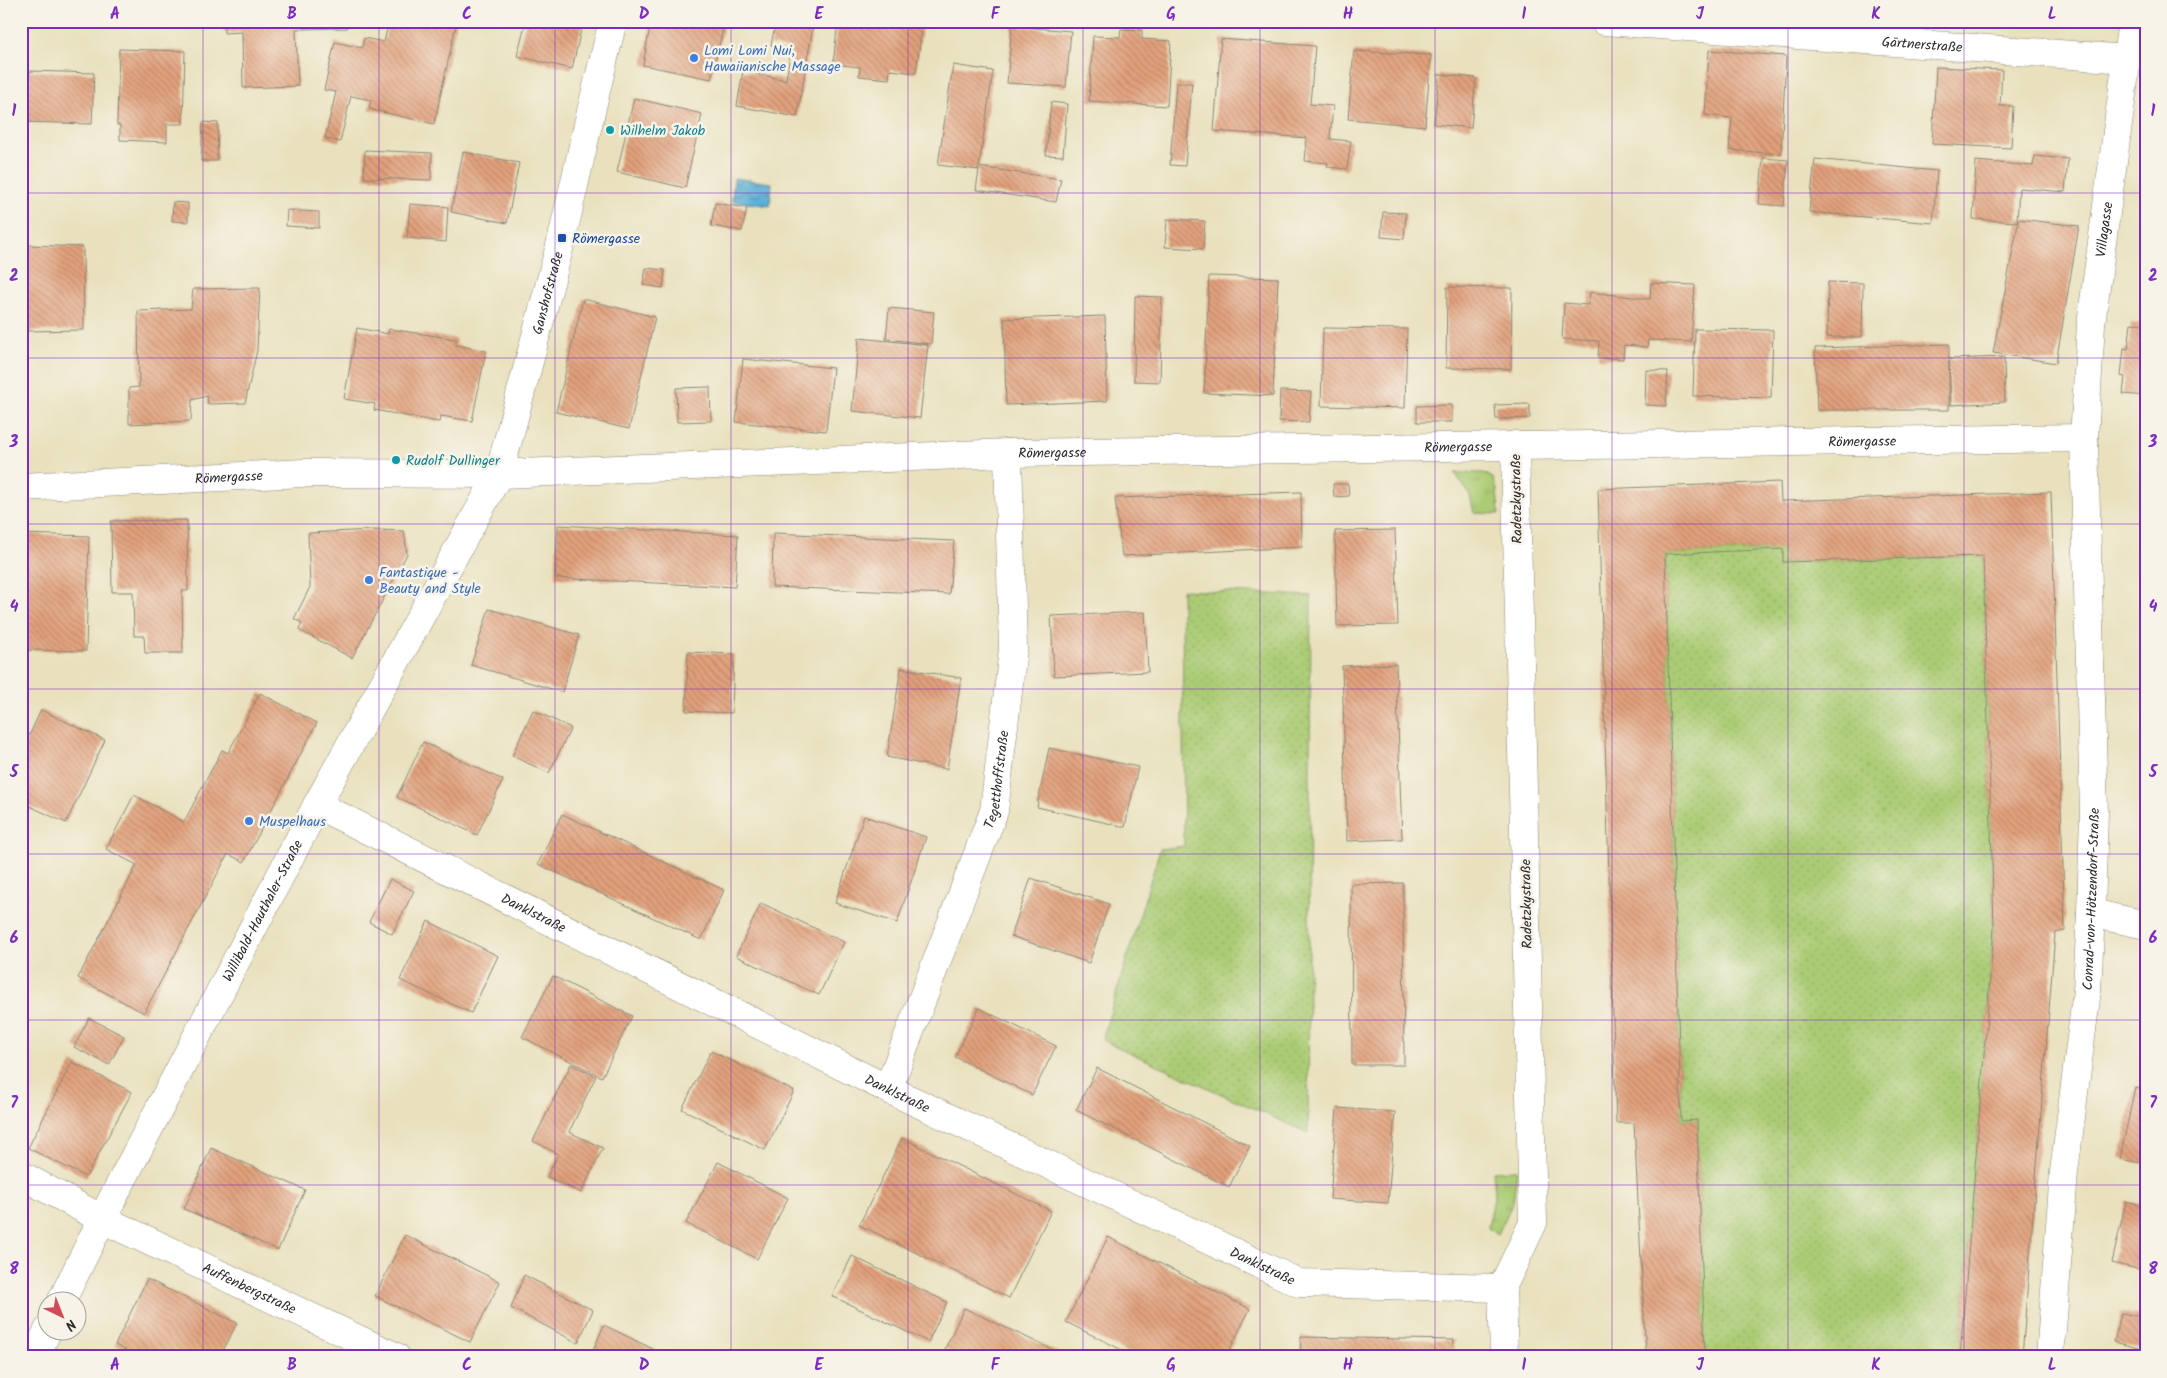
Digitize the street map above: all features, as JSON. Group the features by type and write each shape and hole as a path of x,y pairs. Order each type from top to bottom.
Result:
{"street":[{"name":"Ganshofstraße","path":"499,474 562,238 613,21"},
{"name":"Gärtnerstraße","path":"1604,21 1717,26 2127,59"},
{"name":"Villagasse","path":"2084,438 2091,324 2132,21"},
{"name":"Römergasse","path":"21,487 304,473 499,474 1008,453 2084,438"},
{"name":"Conrad-von-Hötzendorf-Straße","path":"2050,1357 2064,1172 2087,990 2091,913 2094,813 2084,438"},
{"name":"Radetzkystraße","path":"1504,1357 1502,1288 1533,1223 1515,445"},
{"name":"Tegetthoffstraße","path":"888,1089 994,811 1013,649 1008,453"},
{"name":"Willibald-Hauthaler-Straße","path":"67,1290 317,805 499,474"},
{"name":"Danklstraße","path":"317,805 888,1089 1300,1283 1502,1288"},
{"path":"2091,913 2146,925"},
{"name":"Auffenbergstraße","path":"21,1175 102,1219 396,1357"},
{"path":"35,1357 43,1340"}],"green space":[{"path":"1455,473 1484,473 1493,478 1497,490 1499,514 1474,513 1470,495"},
{"path":"1783,549 1784,562 1983,556 1994,928 1960,1357 1705,1357 1697,1120 1681,1121 1665,554"},
{"path":"1182,590 1311,596 1308,1133 1102,1040 1160,849 1184,846"},
{"path":"1517,1170 1513,1202 1498,1234 1488,1228 1495,1193 1493,1171"}],"water":[{"path":"734,178 772,183 770,206 732,201"}],"building":[{"path":"21,21 27,21 27,27 21,27"},
{"path":"224,21 347,21 347,28 296,29 298,86 243,88 242,32 224,33"},
{"path":"389,21 457,21 434,124 369,109 371,100 351,96 340,142 325,138 336,92 324,90 335,42 362,48 364,38 384,42"},
{"path":"526,21 583,21 572,69 517,56"},
{"path":"651,21 725,21 711,79 643,65"},
{"path":"776,21 814,21 797,117 737,106 743,71 786,80 791,49 771,45"},
{"path":"838,21 923,21 916,73 890,70 889,79 859,76 860,67 833,64"},
{"path":"1012,26 1071,31 1066,87 1007,83"},
{"path":"1121,29 1142,30 1142,39 1171,41 1167,106 1089,101 1093,36 1120,37"},
{"path":"1221,39 1315,46 1310,104 1333,106 1330,139 1351,141 1347,169 1327,167 1328,163 1305,161 1307,138 1214,131"},
{"path":"119,49 185,51 183,124 167,124 167,142 120,140 120,125 117,125"},
{"path":"1709,50 1786,56 1781,154 1729,150 1732,118 1705,115"},
{"path":"1354,51 1431,55 1425,126 1348,119"},
{"path":"953,65 993,71 979,167 1061,179 1056,202 976,190 979,170 938,165"},
{"path":"1936,67 2002,70 2000,106 2013,106 2011,148 1932,144"},
{"path":"30,71 94,73 92,124 23,122 24,90 29,91"},
{"path":"1439,74 1476,78 1471,128 1434,124"},
{"path":"1176,83 1192,83 1185,166 1170,165"},
{"path":"634,98 702,114 685,188 617,172"},
{"path":"1051,102 1067,104 1063,156 1046,155"},
{"path":"203,122 218,123 217,161 201,161"},
{"path":"2146,134 2146,146 2142,145"},
{"path":"365,150 432,153 431,180 364,178"},
{"path":"463,152 519,163 507,223 451,212"},
{"path":"2035,156 2068,159 2065,192 2019,188 2017,222 1973,219 1976,161 2033,166"},
{"path":"1763,158 1788,160 1784,206 1759,204"},
{"path":"1815,159 1937,171 1933,223 1809,212"},
{"path":"173,202 188,203 188,222 172,221"},
{"path":"715,203 747,208 742,231 711,226"},
{"path":"410,204 448,207 446,242 407,238"},
{"path":"287,210 319,212 319,228 286,226"},
{"path":"1383,212 1406,213 1404,239 1381,237"},
{"path":"1167,219 1205,221 1203,249 1165,247"},
{"path":"2019,219 2079,226 2056,363 1993,353"},
{"path":"28,245 83,247 84,330 27,331"},
{"path":"646,268 665,270 663,288 643,285"},
{"path":"1209,276 1278,278 1273,396 1204,393"},
{"path":"1828,282 1863,283 1862,337 1827,337"},
{"path":"1651,283 1695,285 1691,342 1648,340 1647,347 1624,345 1623,359 1598,358 1599,341 1562,339 1564,303 1588,305 1590,292 1650,299"},
{"path":"1447,287 1512,288 1511,369 1446,368"},
{"path":"260,288 257,350 245,403 208,404 207,396 192,400 191,421 129,424 129,388 139,387 138,311 191,309 193,289"},
{"path":"1135,296 1162,297 1160,382 1134,381"},
{"path":"583,299 655,317 629,429 556,412"},
{"path":"889,308 934,312 931,344 886,339"},
{"path":"1105,316 1107,401 1006,405 1004,319"},
{"path":"2131,323 2146,324 2146,396 2123,394 2125,377 2121,376 2124,348 2128,349"},
{"path":"357,328 388,334 389,329 456,339 456,345 486,351 472,421 441,416 439,422 374,410 375,404 344,399"},
{"path":"1323,328 1407,329 1405,408 1321,406"},
{"path":"1695,329 1773,330 1771,398 1693,396"},
{"path":"859,338 928,345 920,418 852,411"},
{"path":"1949,344 1949,359 2004,357 2005,402 1951,405 1949,361 1949,410 1817,410 1815,348"},
{"path":"743,359 833,368 826,431 736,422"},
{"path":"1646,370 1668,371 1666,406 1645,405"},
{"path":"710,387 711,421 677,422 676,388"},
{"path":"1280,391 1311,392 1309,422 1279,421"},
{"path":"1530,404 1530,418 1496,419 1495,405"},
{"path":"1452,405 1452,422 1417,422 1417,406"},
{"path":"1780,482 1781,501 2051,492 2065,931 2055,933 2022,1357 1960,1357 1994,928 1983,556 1783,562 1783,549 1665,554 1681,1121 1697,1120 1705,1357 1646,1357 1634,1123 1616,1123 1598,489"},
{"path":"1333,484 1348,484 1349,496 1334,497"},
{"path":"1301,492 1302,547 1122,556 1115,498"},
{"path":"187,520 188,591 182,591 183,653 145,653 144,636 134,636 133,592 112,592 111,521"},
{"path":"558,525 738,535 735,587 555,578"},
{"path":"373,530 404,531 407,554 352,658 299,630 302,623 294,619 310,587 308,533"},
{"path":"1395,530 1398,625 1337,626 1335,531"},
{"path":"773,533 954,541 949,594 772,587"},
{"path":"21,534 89,536 86,651 21,650"},
{"path":"489,609 579,635 562,692 471,665"},
{"path":"1145,612 1148,672 1054,676 1051,616"},
{"path":"688,652 734,654 732,713 686,711"},
{"path":"1396,664 1402,839 1347,841 1342,666"},
{"path":"901,668 961,678 947,769 887,757"},
{"path":"260,693 317,723 244,862 228,854 144,1013 78,978 137,865 106,849 134,795 184,822 222,750 228,753"},
{"path":"41,710 105,740 66,823 21,802 21,753"},
{"path":"533,710 571,728 549,773 512,756"},
{"path":"423,742 503,780 477,835 397,797"},
{"path":"1049,748 1138,767 1125,827 1037,807"},
{"path":"562,814 724,890 701,940 538,864"},
{"path":"864,816 926,837 897,923 835,903"},
{"path":"1031,878 1109,904 1089,963 1011,936"},
{"path":"390,879 414,891 392,934 369,922"},
{"path":"1403,883 1404,1065 1352,1065 1351,884"},
{"path":"21,891 28,894 21,907"},
{"path":"761,903 844,942 819,995 736,956"},
{"path":"428,921 498,956 471,1013 400,980"},
{"path":"553,976 632,1016 602,1077 522,1037"},
{"path":"979,1008 1056,1046 1032,1095 955,1057"},
{"path":"89,1018 124,1036 109,1065 74,1047"},
{"path":"711,1051 794,1091 765,1150 682,1109"},
{"path":"72,1062 132,1092 86,1177 28,1148"},
{"path":"571,1064 596,1076 569,1132 603,1148 581,1193 547,1177 558,1154 533,1141"},
{"path":"1097,1068 1250,1146 1229,1187 1076,1110"},
{"path":"2135,1087 2146,1089 2146,1164 2120,1159"},
{"path":"1337,1108 1395,1112 1388,1203 1330,1199"},
{"path":"902,1138 1051,1211 1009,1298 859,1225"},
{"path":"211,1148 305,1190 278,1250 184,1209"},
{"path":"718,1162 788,1198 757,1259 686,1223"},
{"path":"2126,1201 2146,1206 2146,1271 2112,1263"},
{"path":"405,1235 500,1282 470,1342 375,1296"},
{"path":"1108,1237 1250,1309 1226,1357 1136,1357 1066,1322"},
{"path":"852,1256 947,1302 928,1342 832,1296"},
{"path":"524,1275 593,1310 578,1343 511,1308"},
{"path":"147,1279 237,1323 220,1357 140,1357 115,1345"},
{"path":"964,1308 1068,1357 962,1357 945,1349"},
{"path":"2121,1313 2146,1318 2146,1350 2114,1342"},
{"path":"604,1325 669,1357 590,1357"},
{"path":"1301,1337 1454,1340 1453,1357 1300,1357"}],"place":[{"name":"Lomi Lomi Nui, Hawaiianische Massage","path":"694,58"},
{"name":"Wilhelm Jakob","path":"610,130"},
{"name":"Römergasse","path":"562,238"},
{"name":"Rudolf Dullinger","path":"396,460"},
{"name":"Fantastique - Beauty and Style","path":"369,580"},
{"name":"Muspelhaus","path":"249,821"}]}
